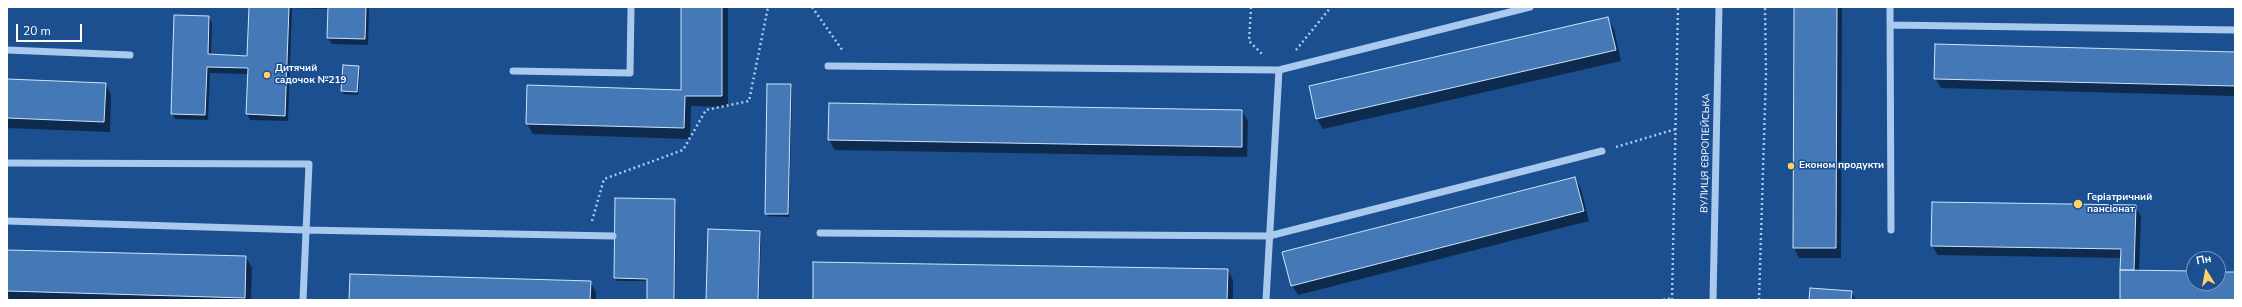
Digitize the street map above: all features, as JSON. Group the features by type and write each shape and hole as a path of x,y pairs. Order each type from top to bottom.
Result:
{"street":[{"path":"513,71 630,73 631,7"},
{"path":"828,66 1278,70 1530,7"},
{"name":"ВУЛИЦЯ ЄВРОПЕЙСЬКА","path":"1713,300 1719,7"},
{"path":"1890,7 1891,230"},
{"path":"1890,25 2235,30"},
{"path":"7,50 130,55"},
{"path":"1266,300 1278,70"},
{"path":"820,233 1270,236 1602,151"},
{"path":"7,163 309,164 303,300"},
{"path":"7,221 305,230 613,236"}],"path":[{"path":"588,235 604,179 683,150 706,110 749,101 768,7"},
{"path":"812,7 854,66"},
{"path":"1251,7 1249,41 1278,70 1331,7"},
{"path":"1663,300 1672,299 1678,7"},
{"path":"1759,300 1766,74 1765,7"},
{"path":"1602,151 1676,129"}],"building":[{"name":"Дитячий садочок №219","path":"249,7 289,7 285,116 246,114 248,68 207,67 205,115 171,114 174,15 209,16 208,54 247,56"},
{"name":"Дитячий садочок №219","path":"328,7 366,7 365,39 327,38"},
{"path":"681,7 722,7 722,96 685,96 684,128 526,124 527,85 681,90"},
{"path":"1794,7 1837,7 1836,248 1793,248"},
{"path":"1608,17 1616,50 1316,119 1309,86"},
{"path":"1935,44 2235,52 2235,86 1934,79"},
{"path":"343,65 359,66 357,92 341,91"},
{"path":"7,79 106,83 104,122 7,118"},
{"path":"767,84 791,84 788,214 765,214"},
{"path":"829,103 1242,110 1242,147 828,140"},
{"path":"1575,177 1584,211 1291,286 1282,252"},
{"path":"615,198 675,199 674,300 647,300 647,279 614,278"},
{"path":"1932,202 2136,205 2134,270 2120,270 2121,249 1931,246"},
{"path":"708,229 760,231 758,300 706,300"},
{"path":"7,250 246,256 245,298 7,291"},
{"path":"813,262 1228,269 1227,300 813,300"},
{"path":"2120,270 2186,271 2186,291 2226,291 2226,272 2235,272 2235,300 2120,300"},
{"path":"350,274 591,281 590,300 349,300"},
{"path":"1810,288 1852,291 1851,300 1809,300"}],"place":[{"name":"Дитячий садочок №219","path":"267,75"},
{"name":"Економ продукти","path":"1791,166"},
{"name":"Геріатричний пансіонат","path":"2078,204"}]}
